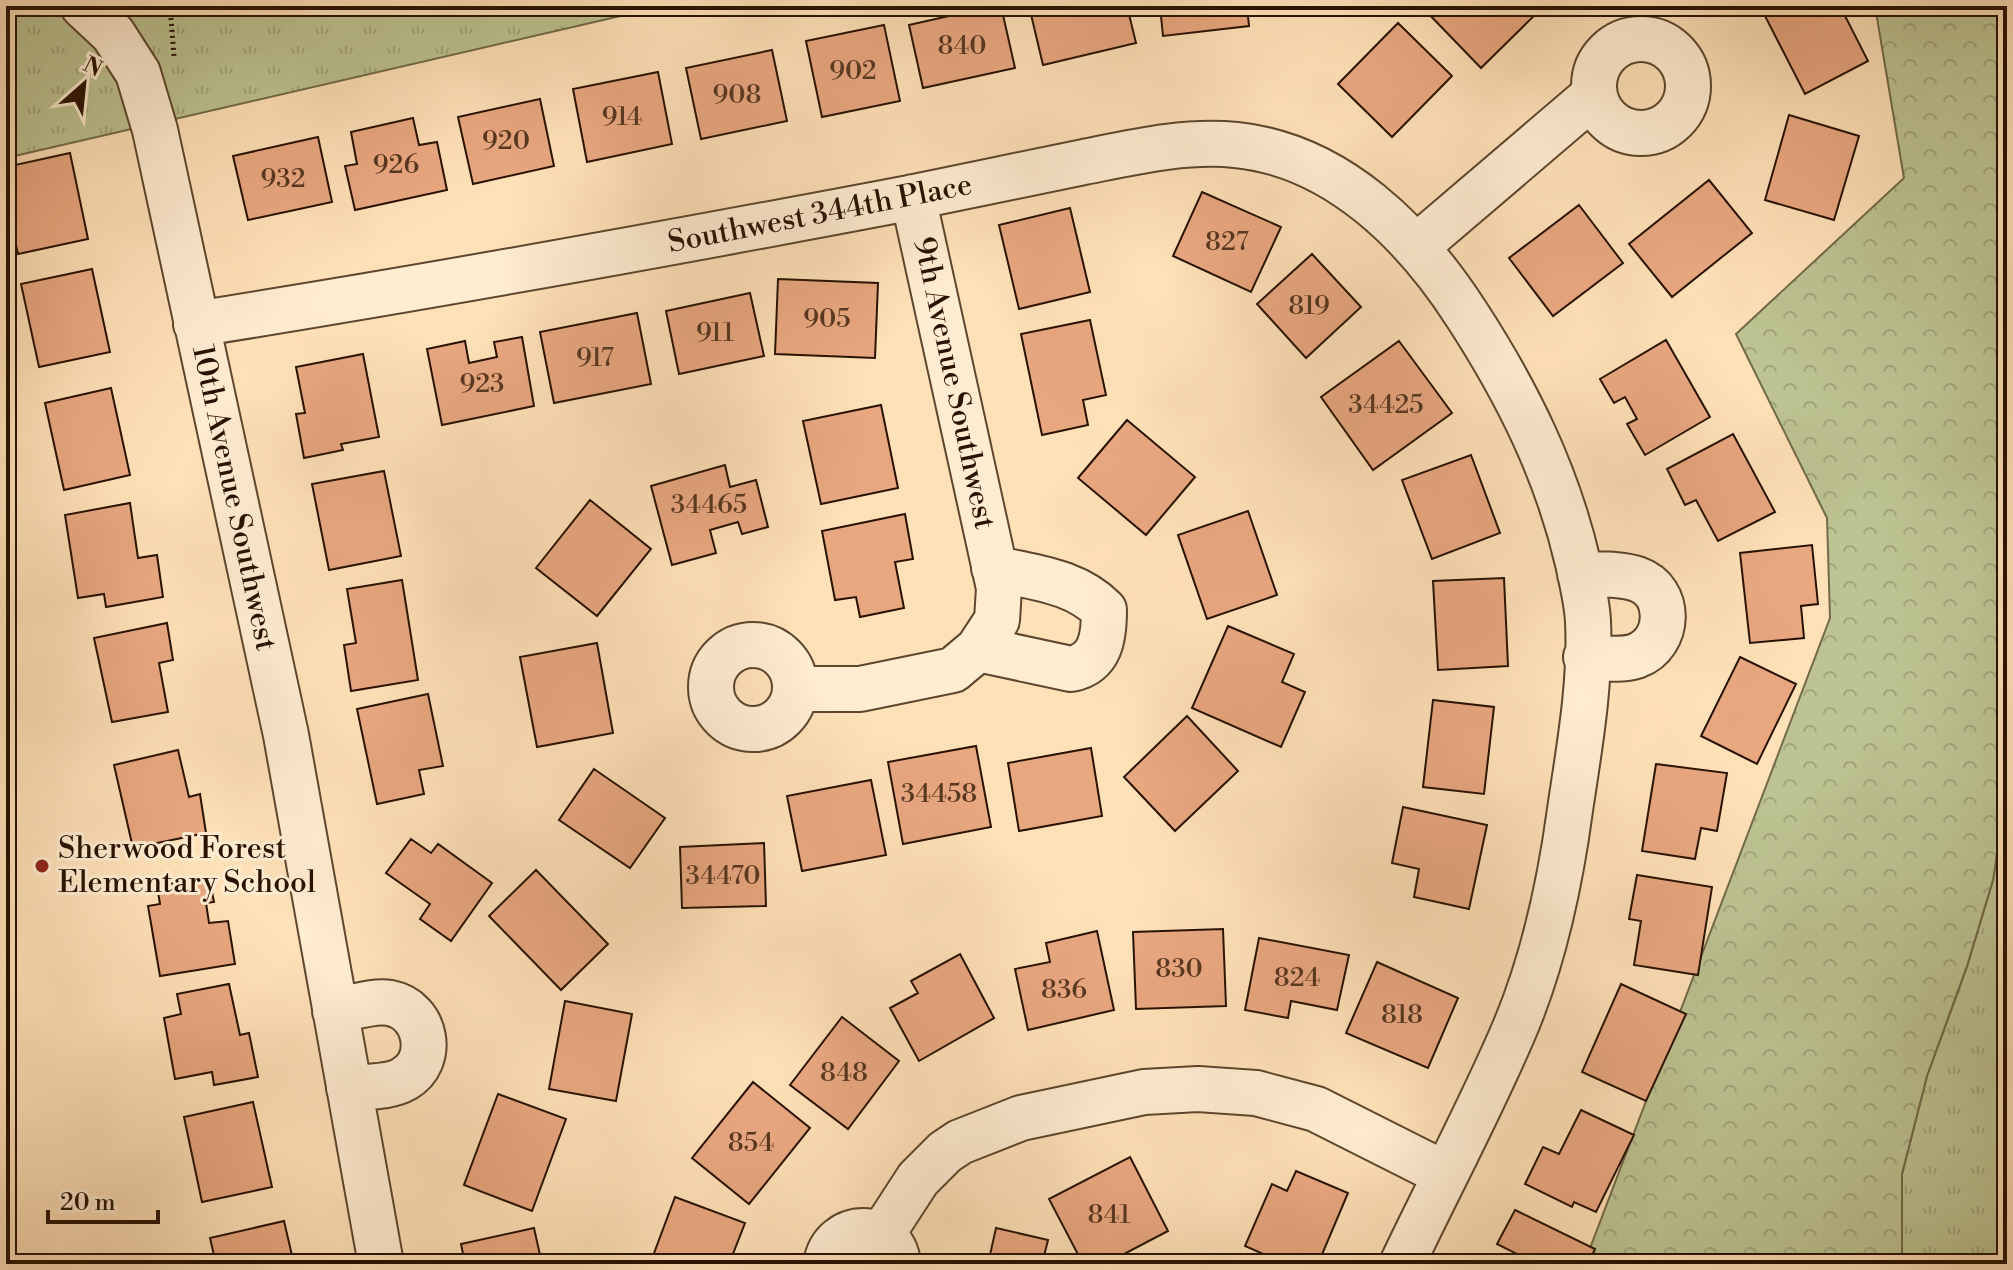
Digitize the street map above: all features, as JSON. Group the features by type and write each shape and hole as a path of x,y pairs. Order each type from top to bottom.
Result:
{"street":[{"name":"10th Avenue Southwest","path":"83,6 113,34 138,73 155,130 286,735 381,1264"},
{"path":"1416,247 1594,95"},
{"name":"Southwest 344th Place","path":"196,324 465,281 1156,148 1200,143 1274,151 1318,168 1353,190 1387,217 1450,289 1532,427 1568,522 1588,619 1579,753 1567,832 1539,964 1516,1027 1402,1264"},
{"name":"9th Avenue Southwest","path":"795,689 860,689 953,670 978,649 997,620 999,588 913,197"},
{"name":"9th Avenue Southwest","path":"978,649 1071,669 1085,666 1095,654 1104,634 1104,610 1089,595 1068,585 994,568"},
{"path":"1580,574 1638,579 1651,587 1659,598 1663,612 1663,626 1648,650 1621,659 1586,657"},
{"path":"335,1011 391,1003 404,1008 415,1018 425,1044 415,1070 404,1079 391,1084 349,1088"},
{"path":"826,1264 831,1248 841,1237 854,1231 868,1231 890,1250 924,1172 960,1142 1021,1118 1144,1092 1198,1089 1256,1093 1316,1109 1445,1174"}],"green space":[{"path":"6,6 664,6 6,158"},
{"path":"1875,6 2007,6 2007,792 1993,880 1967,966 1927,1076 1902,1174 1902,1264 1584,1264 1830,618 1827,518 1736,334 1904,178"},
{"path":"2007,792 2007,1264 1902,1264 1902,1174 1927,1076 1967,967 1993,880"},
{"path":"6,872 16,936 6,949"}],"building":[{"path":"1001,6 1015,68 923,88 909,25"},
{"path":"1029,6 1127,6 1136,43 1043,65"},
{"path":"1160,6 1247,6 1249,26 1163,36"},
{"path":"1421,6 1538,6 1541,9 1481,68"},
{"path":"1780,6 1840,6 1868,61 1805,94 1764,14"},
{"path":"1398,23 1452,76 1392,137 1338,84"},
{"path":"884,25 900,101 822,117 806,41"},
{"path":"772,50 787,121 701,139 686,68"},
{"path":"658,72 672,144 587,162 573,89"},
{"path":"540,99 554,166 473,184 458,117"},
{"path":"1789,115 1859,136 1834,220 1765,200"},
{"path":"413,118 419,145 437,142 447,190 355,210 345,166 357,164 351,132"},
{"path":"318,137 332,202 248,220 233,156"},
{"path":"70,153 88,239 18,254 6,201 6,167"},
{"path":"1709,180 1752,233 1672,297 1629,244"},
{"path":"1202,192 1281,227 1251,292 1173,256"},
{"path":"1579,205 1623,263 1553,316 1509,258"},
{"path":"1070,208 1090,292 1019,309 999,225"},
{"path":"1312,254 1361,307 1306,358 1257,304"},
{"path":"92,269 110,352 39,367 21,284"},
{"path":"778,279 878,283 875,358 775,354"},
{"path":"750,293 764,356 679,374 666,311"},
{"path":"637,313 651,384 554,403 540,332"},
{"path":"1090,320 1106,395 1083,400 1088,425 1042,435 1021,334"},
{"path":"522,337 534,406 442,425 427,349 465,341 469,363 497,357 494,342"},
{"path":"1666,340 1710,417 1645,455 1627,424 1637,419 1625,397 1614,403 1600,379"},
{"path":"1399,341 1452,413 1373,470 1321,397"},
{"path":"363,354 379,437 341,444 343,450 304,458 296,414 305,413 296,367"},
{"path":"111,388 130,475 64,490 45,403"},
{"path":"881,405 898,488 821,504 803,421"},
{"path":"1127,420 1195,477 1146,535 1078,478"},
{"path":"1733,434 1775,512 1718,541 1696,500 1685,505 1667,469"},
{"path":"1471,455 1500,533 1432,559 1402,480"},
{"path":"725,465 730,487 756,480 768,527 742,534 738,522 710,530 716,553 672,565 651,486"},
{"path":"384,471 401,556 329,570 312,484"},
{"path":"590,500 651,549 597,616 536,568"},
{"path":"130,503 138,558 157,555 163,597 106,607 104,594 78,598 65,515"},
{"path":"1248,511 1277,595 1207,619 1178,535"},
{"path":"905,514 913,559 895,562 904,608 860,617 856,597 835,600 822,531"},
{"path":"1812,545 1818,604 1801,606 1804,638 1750,643 1740,553"},
{"path":"1504,578 1508,666 1438,670 1433,581"},
{"path":"402,580 418,680 351,691 344,645 356,643 347,589"},
{"path":"167,623 173,660 159,663 168,712 112,722 94,638"},
{"path":"1228,626 1294,654 1282,682 1305,692 1281,747 1192,708"},
{"path":"597,643 613,733 537,747 520,657"},
{"path":"1740,657 1796,684 1757,764 1701,736"},
{"path":"428,694 443,766 419,770 424,794 377,804 357,709"},
{"path":"1433,700 1494,707 1484,794 1423,787"},
{"path":"1187,716 1238,771 1175,831 1124,777"},
{"path":"976,746 991,827 903,844 888,762"},
{"path":"1091,748 1102,816 1019,831 1008,763"},
{"path":"178,750 189,797 200,794 206,833 133,848 114,765"},
{"path":"1656,764 1727,773 1717,831 1701,828 1695,859 1642,851"},
{"path":"594,769 665,818 630,868 559,820"},
{"path":"871,780 886,855 802,871 787,796"},
{"path":"1403,807 1487,825 1469,909 1414,897 1419,869 1392,863"},
{"path":"411,839 431,853 438,844 492,883 451,941 420,919 430,904 386,873"},
{"path":"764,843 766,906 682,908 680,847"},
{"path":"536,870 608,944 561,990 489,916"},
{"path":"1637,875 1712,887 1698,975 1634,965 1641,921 1629,919"},
{"path":"209,877 214,902 206,903 209,923 228,921 235,964 160,976 148,906 160,904 157,886"},
{"path":"1223,929 1226,1006 1136,1009 1133,932"},
{"path":"1097,931 1114,1010 1028,1030 1015,969 1050,962 1046,943"},
{"path":"1259,938 1349,955 1337,1010 1291,1001 1288,1018 1245,1010"},
{"path":"960,954 994,1018 919,1061 890,1008 918,993 911,981"},
{"path":"1377,962 1458,998 1428,1068 1346,1033"},
{"path":"229,984 240,1035 249,1033 258,1077 214,1085 212,1072 175,1079 164,1018 181,1014 177,994"},
{"path":"1621,984 1686,1014 1646,1101 1582,1072"},
{"path":"565,1001 632,1014 616,1101 549,1089"},
{"path":"842,1017 899,1061 848,1129 790,1085"},
{"path":"753,1082 810,1128 749,1204 692,1158"},
{"path":"498,1094 566,1119 532,1211 464,1185"},
{"path":"253,1102 272,1187 202,1202 184,1117"},
{"path":"1581,1110 1634,1135 1596,1212 1574,1202 1572,1207 1525,1184 1543,1147 1559,1154"},
{"path":"1130,1157 1168,1231 1105,1264 1083,1264 1049,1199"},
{"path":"1296,1171 1348,1193 1318,1264 1286,1264 1245,1246 1272,1184 1287,1191"},
{"path":"675,1197 745,1223 729,1264 650,1264"},
{"path":"1515,1210 1595,1249 1588,1264 1524,1264 1527,1259 1497,1244"},
{"path":"284,1221 294,1264 216,1264 210,1238"},
{"path":"534,1228 542,1264 465,1264 461,1244"},
{"path":"996,1228 1048,1240 1042,1264 988,1264"}],"place":[{"name":"Sherwood Forest Elementary School","path":"42,866"}]}
